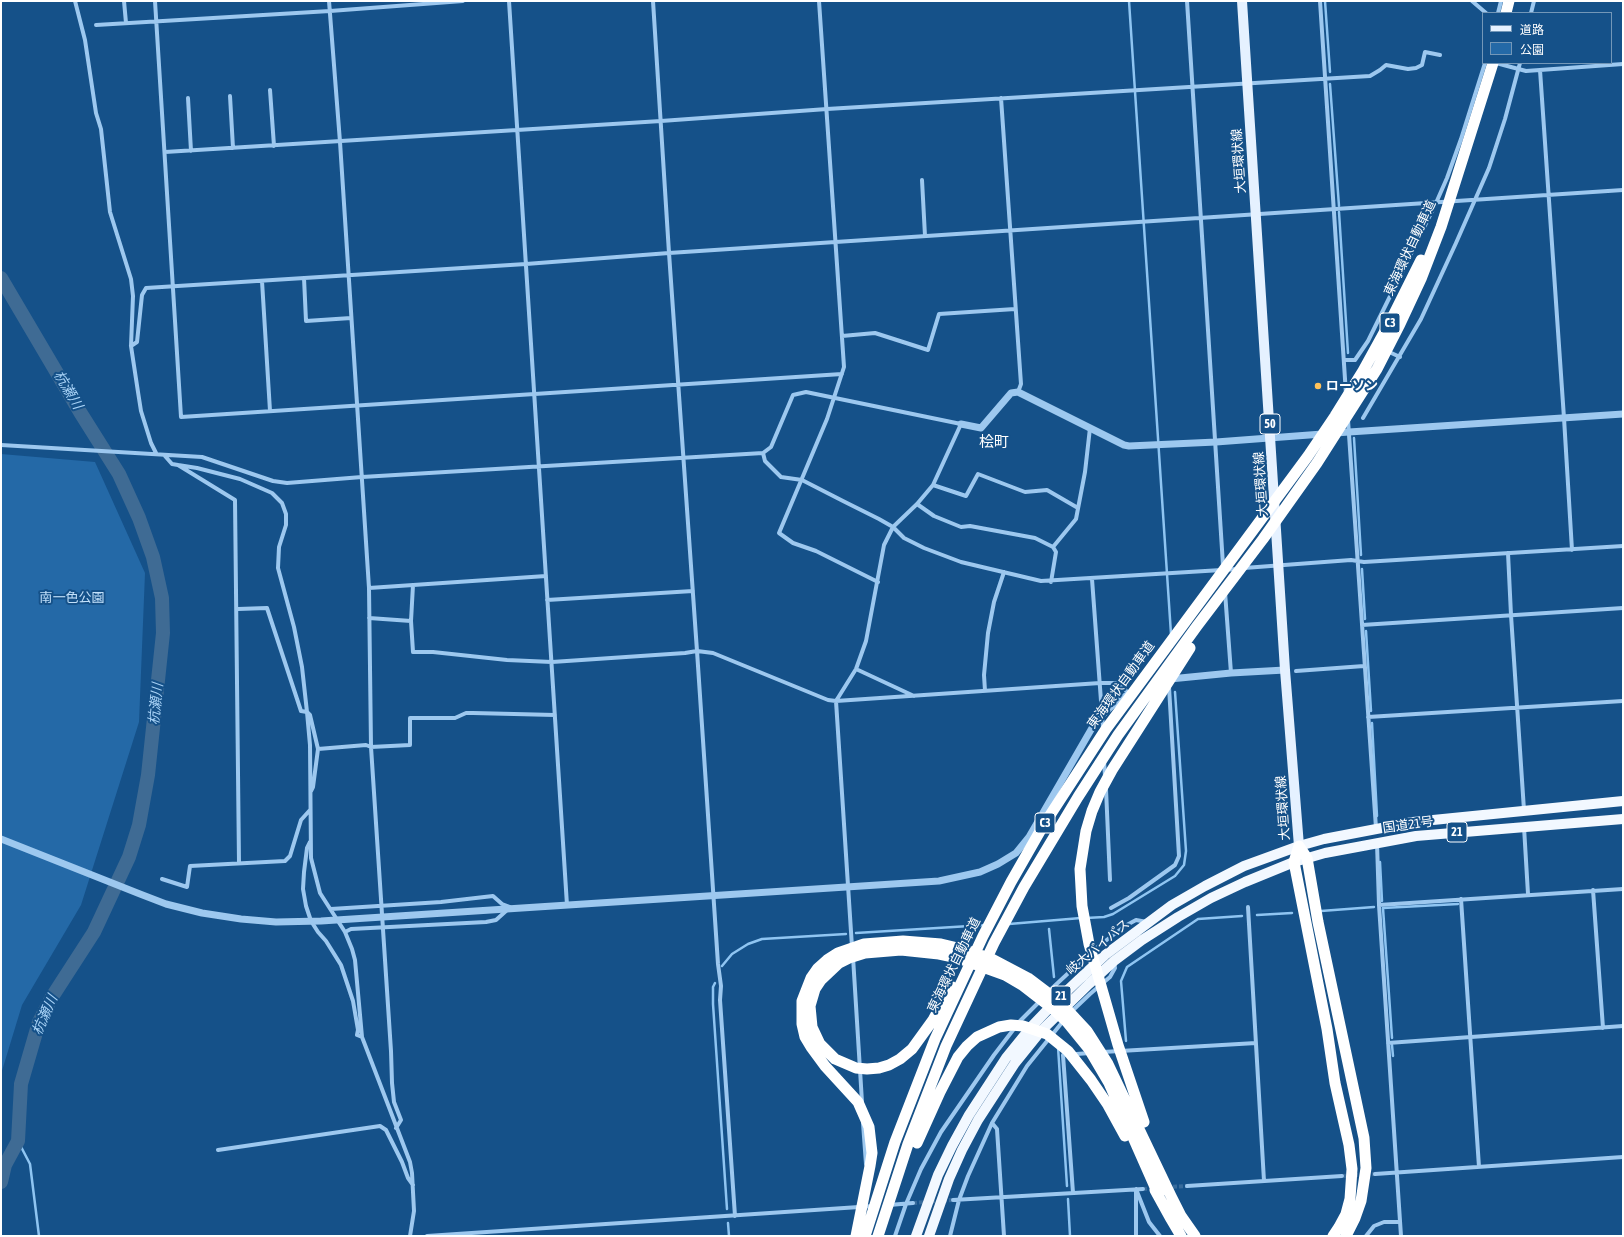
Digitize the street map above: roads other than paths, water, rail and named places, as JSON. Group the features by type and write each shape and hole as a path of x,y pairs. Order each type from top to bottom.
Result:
{"highway":[{"path":"1506,12 1509,1"},
{"name":"東海環状自動車道","path":"878,1236 908,1144 946,1046 994,943 1024,887 1078,797 1118,735 1197,626 1263,539 1317,463 1377,369 1421,279 1441,227 1495,64"},
{"name":"東海環状自動車道","path":"865,1236 895,1142 935,1039 983,936 1011,882 1043,826 1106,729 1308,456 1335,416 1363,371 1413,278 1456,181"},
{"path":"1121,1100 1102,993 1083,912 1080,888 1080,869 1086,831 1092,811 1112,770 1164,686 1263,539"},
{"name":"国道21号","path":"1299,846 1376,828 1420,821 1623,801"},
{"name":"国道21号","path":"1294,862 1325,853 1377,842 1416,836 1623,819"},
{"path":"1043,826 1017,864 978,932 975,939 971,946 968,953 964,960 954,981 933,1020 912,1049 900,1059 889,1065 867,1069 856,1068 835,1059 826,1052 816,1036 812,1026 810,1006 821,980 830,970 849,958 865,953 901,950 939,954 958,958 964,960 970,962 977,964 1005,975 1022,985 1053,1009 1067,1022 1089,1050 1121,1100 1181,1216 1196,1236"},
{"path":"1299,846 1307,858 1318,922 1366,1153 1366,1168 1361,1202 1346,1236"},
{"path":"1299,846 1294,862 1328,1029 1335,1083 1351,1156 1352,1184 1350,1199 1340,1227 1332,1236"},
{"name":"岐大バイパス","path":"916,1236 938,1175 969,1115 1006,1058 1032,1026 1073,984 1105,955 1147,922 1172,905 1244,866 1299,846"},
{"name":"岐大バイパス","path":"929,1236 948,1179 975,1126 996,1090 1040,1032 1114,961 1142,940 1211,898 1294,862"},
{"path":"856,1236 872,1153 869,1127 858,1102 825,1066 805,1036 801,1012 802,1001 811,978 822,964 838,953 864,944 885,942 922,942 962,949 992,959 1044,989 1075,1018 1087,1032 1108,1064 1159,1196 1182,1236"},
{"path":"884,1236 909,1163 925,1123 958,1057 977,1037 999,1027 1011,1025 1036,1029 1047,1034 1068,1051 1121,1100"}],"main road":[{"name":"大垣環状線","path":"1242,1 1285,670 1299,846"}],"street":[{"path":"75,1 85,40 96,112 101,129 110,212 131,280 133,296 131,346 141,412 151,444 156,453"},
{"path":"124,1 126,23"},
{"path":"155,1 181,417 842,374"},
{"path":"329,1 340,142 369,588 372,747 392,1083 394,1102 401,1120 396,1128"},
{"path":"96,25 330,11 420,3 463,1"},
{"path":"509,1 567,905"},
{"path":"653,1 735,1216"},
{"path":"819,1 844,366 827,419 780,533 793,543 816,551 878,582"},
{"path":"1187,1 1200,218 1231,673"},
{"path":"1320,1 1376,828"},
{"path":"1472,1 1485,12"},
{"path":"1498,12 1501,1"},
{"path":"1531,12 1534,1"},
{"path":"165,152 518,131 1001,98 1370,76 1386,65 1408,69 1416,68 1422,65 1425,52 1440,55"},
{"path":"1344,360 1355,360 1368,341 1436,203 1461,139 1485,64"},
{"path":"1499,64 1526,71 1623,64"},
{"path":"1363,418 1400,357 1428,305 1475,200 1489,168 1505,119 1520,64"},
{"path":"1540,70 1572,550"},
{"path":"270,90 274,146"},
{"path":"230,96 233,148"},
{"path":"188,98 191,151"},
{"path":"1001,98 1021,384 1018,392"},
{"path":"922,180 925,236"},
{"path":"131,346 137,342 142,295 146,288 526,264 669,253 1623,190"},
{"path":"304,278 306,321 351,318"},
{"path":"262,280 270,411"},
{"path":"842,336 875,333 928,350 939,314 1015,309"},
{"path":"1368,341 1400,357"},
{"path":"1,445 156,453 165,455 202,457 273,481 287,483 362,477 763,453 771,447 793,395 806,392 981,428 1011,393 1018,392 1124,445 1168,445 1623,414"},
{"path":"871,1236 836,701 856,669 866,641 884,546 893,527 917,504 933,485 961,424"},
{"path":"1053,547 1076,519 1085,472 1090,428"},
{"path":"763,453 765,461 781,477 802,480 893,527 904,538 924,548 961,562 1041,581 1051,582 1162,575 1351,560 1364,562 1623,546"},
{"path":"165,455 172,464 197,468 240,479 272,493 282,503 286,514 286,525 279,547 278,568 294,627 302,667 307,712 311,791 310,841 312,858 316,881 320,892 350,942 355,960 362,1037 410,1162 414,1211 410,1236"},
{"path":"178,465 235,500 238,609 239,863"},
{"path":"933,485 966,496 978,474 1025,492 1047,490 1078,508"},
{"path":"917,504 934,516 961,527 970,526 1035,538 1053,547 1056,552 1056,562 1051,582"},
{"path":"1508,553 1524,810"},
{"path":"985,691 984,675 988,633 994,602 1004,572"},
{"path":"369,588 546,576"},
{"path":"1092,579 1102,715 1110,880"},
{"path":"413,585 411,621 413,652 433,652 507,660 552,662 697,651 713,653 828,700 836,701 1100,683 1117,683 1121,685 1129,694"},
{"path":"547,600 693,591"},
{"path":"238,609 267,608 301,711 307,712 310,715 318,749 313,788 311,791"},
{"path":"1362,625 1623,608"},
{"path":"369,618 411,621"},
{"path":"1296,671 1364,666"},
{"path":"856,669 914,696"},
{"path":"1,839 166,904 202,913 241,919 276,922 321,921 510,907 567,905 939,880 980,872 998,864 1016,853 1029,837 1077,753 1102,715 1114,704 1129,694 1153,682 1168,679 1285,670"},
{"path":"1111,908 1129,898 1175,865 1178,856 1168,679"},
{"path":"1368,717 1623,701"},
{"path":"318,749 366,745 372,747 410,746 410,718 455,718 473,713 555,715"},
{"path":"162,878 187,886 190,866 285,861 290,856 301,820 310,810"},
{"path":"1524,827 1528,894"},
{"path":"310,841 307,848 304,872 303,889 306,906 311,921 342,965 353,1001 358,1035 362,1037"},
{"path":"1377,842 1379,905 1401,1236"},
{"path":"1379,905 1528,894 1623,889"},
{"path":"1593,890 1603,1028"},
{"path":"331,909 493,896 502,904 510,907"},
{"path":"1461,899 1479,1167"},
{"path":"345,932 351,929 486,922 496,920 510,907"},
{"path":"1248,907 1264,1181"},
{"path":"895,1236 906,1204 921,1169 941,1132 972,1086 1020,1021 1091,952 1124,926 1136,920 1147,922"},
{"path":"950,1236 968,1176 992,1123 1027,1066 1059,1025 1074,1009 1110,977 1115,968 1114,961"},
{"path":"1388,1043 1623,1026"},
{"path":"1073,1193 1063,1055 1256,1043"},
{"path":"992,1123 997,1129 1004,1236"},
{"path":"218,1150 380,1126 386,1130 402,1162 408,1178 413,1185"},
{"path":"1375,1174 1623,1158"},
{"path":"1187,1186 1342,1176"},
{"path":"1136,1189 1136,1236"},
{"path":"1136,1189 1149,1222 1160,1236"},
{"path":"953,1200 1143,1189"},
{"path":"427,1236 913,1203"},
{"path":"1366,1236 1374,1226 1384,1222 1400,1222"}],"waterway":[{"path":"1129,1 1171,634"},
{"path":"1325,1 1330,72"},
{"path":"1330,84 1339,206"},
{"path":"1339,212 1348,353"},
{"name":"杭瀬川","path":"1,278 80,412 119,474 139,518 153,557 162,598 163,633 148,775 139,825 129,857 94,932 52,997 39,1022 21,1084 18,1141 5,1165 1,1182"},
{"path":"1354,438 1361,555"},
{"path":"1362,569 1365,619"},
{"path":"1366,631 1371,711"},
{"path":"1086,918 1104,917 1113,914 1175,876 1184,865 1186,851 1175,692"},
{"path":"1372,723 1377,816"},
{"path":"1380,862 1382,901"},
{"path":"1392,1038 1383,908 1458,904"},
{"path":"1321,911 1374,907"},
{"path":"1257,915 1292,913"},
{"path":"1126,1041 1121,981 1127,967 1198,919 1242,916"},
{"path":"1009,924 1081,918"},
{"path":"856,933 986,925"},
{"path":"1049,929 1054,977"},
{"path":"722,966 732,954 748,944 762,939 846,934"},
{"path":"715,983 713,987 713,1004 727,1209"},
{"path":"1392,1045 1393,1056"},
{"path":"1058,1047 1067,1186"},
{"name":"杭瀬川","path":"18,1141 30,1164 39,1236"},
{"path":"1068,1199 1070,1236"},
{"path":"728,1223 729,1236"}],"tunnel":[{"path":"1342,1176 1375,1174"},
{"path":"1167,1187 1187,1186"},
{"path":"1143,1189 1155,1188"},
{"path":"913,1203 953,1200"}],"place":[{"name":"ローソン","path":"1318,386"}],"district":[{"name":"桧町","path":"994,442"}],"park label":[{"name":"南一色公園","path":"72,598"}]}
